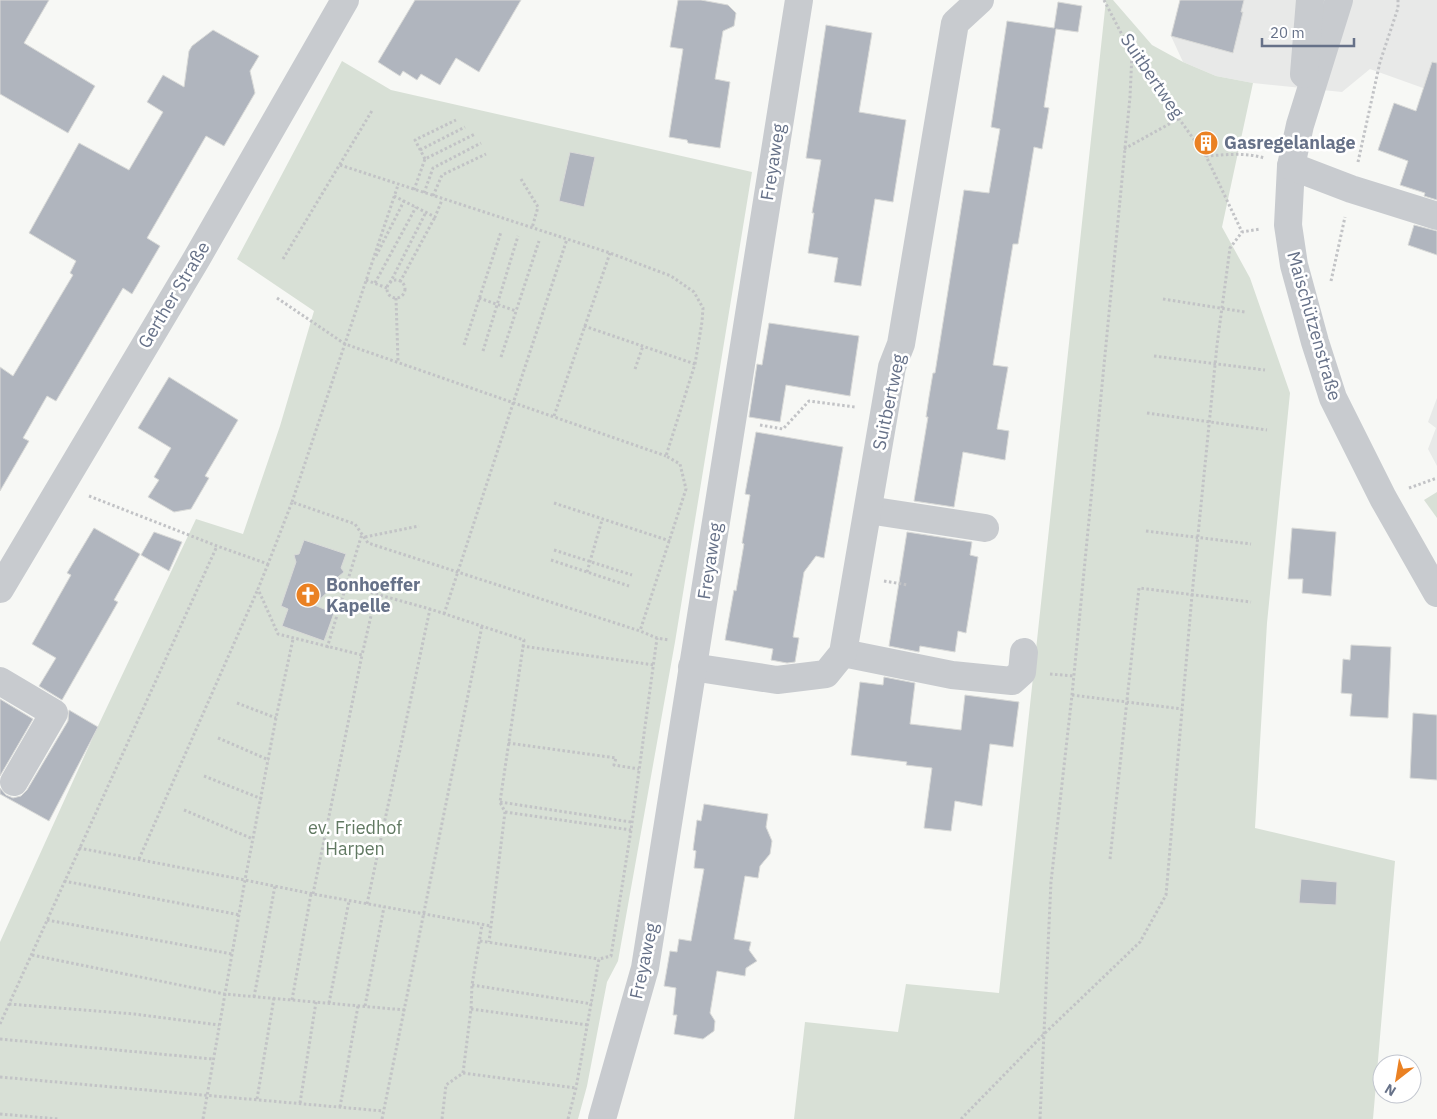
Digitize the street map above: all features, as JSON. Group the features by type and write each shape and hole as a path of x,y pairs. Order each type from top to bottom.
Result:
{"street":[{"name":"Gerther Straße","path":"0,589 8,559 61,485 197,258 345,0"},
{"name":"Freyaweg","path":"602,1119 611,1093 645,968 799,0"},
{"name":"Suitbertweg","path":"694,656 778,680 826,674 843,653 892,367 901,344 955,23 980,0"},
{"name":"Maischützenstraße","path":"1300,125 1310,0"},
{"name":"Maischützenstraße","path":"1339,0 1300,125 1291,166 1288,225 1294,265 1333,398 1384,498 1437,593"},
{"path":"1291,166 1351,189 1437,216"},
{"path":"868,510 985,528"},
{"path":"843,653 952,675 1012,680 1022,672 1024,652"},
{"path":"0,681 54,713 14,782"}],"path":[{"name":"Suitbertweg","path":"1104,0 1132,54 1206,156 1242,232"},
{"path":"1040,1119 1051,882 1072,695 1130,97 1132,54"},
{"path":"284,259 373,109"},
{"path":"1124,149 1180,118"},
{"path":"425,159 415,140 456,120"},
{"path":"420,150 465,127"},
{"path":"414,190 425,159 475,134"},
{"path":"424,193 433,168 481,143"},
{"path":"433,196 442,175 486,154"},
{"path":"1206,156 1254,155 1291,166"},
{"path":"340,165 442,200 610,253 671,276 694,292 703,308 695,364 666,456"},
{"path":"521,179 538,207 532,228"},
{"path":"139,859 258,589 292,502 398,185"},
{"path":"394,196 435,217"},
{"path":"400,282 435,217 442,200"},
{"path":"371,265 404,201"},
{"path":"375,284 416,207"},
{"path":"400,282 404,290 401,296 396,298 389,296 387,288 426,212"},
{"path":"961,1119 1043,1035 1140,942 1166,895 1192,595 1215,364 1230,248 1242,232 1288,225"},
{"path":"464,345 501,232"},
{"path":"483,351 518,236"},
{"path":"444,614 567,239"},
{"path":"501,357 539,241"},
{"path":"554,416 610,253"},
{"path":"366,280 387,288"},
{"path":"390,283 400,282"},
{"path":"277,298 345,344 666,456 680,464 686,489 640,631"},
{"path":"396,298 398,362"},
{"path":"479,298 516,311"},
{"path":"1163,299 1244,312"},
{"path":"584,326 695,364"},
{"path":"635,369 642,346"},
{"path":"1154,356 1265,370"},
{"path":"732,419 783,429 809,401 885,410"},
{"path":"1147,413 1267,430"},
{"path":"61,485 268,564"},
{"path":"292,502 355,524 368,543 640,631 694,656"},
{"path":"554,503 670,541"},
{"path":"587,572 602,520"},
{"path":"365,538 419,526"},
{"path":"1146,531 1251,544"},
{"path":"327,648 362,533"},
{"path":"0,1024 217,546"},
{"path":"554,550 632,575"},
{"path":"551,560 629,586"},
{"path":"347,586 376,594"},
{"path":"1110,859 1139,588 1251,602"},
{"path":"258,589 278,634 327,648 362,655"},
{"path":"292,1000 312,894 376,594 430,609 524,640 500,802 505,812 489,942"},
{"path":"366,904 430,609"},
{"path":"382,1119 405,1010 422,914 482,626"},
{"path":"480,941 600,959 610,956 631,830 657,638"},
{"path":"203,1119 245,880 276,718 294,639"},
{"path":"522,646 654,665"},
{"path":"1072,695 1182,709"},
{"path":"237,703 276,718"},
{"path":"218,738 269,760"},
{"path":"508,744 616,758 614,765 639,769"},
{"path":"204,776 262,799"},
{"path":"500,802 631,822"},
{"path":"184,810 253,839"},
{"path":"505,812 631,830"},
{"path":"79,848 312,894 491,926"},
{"path":"64,881 240,915"},
{"path":"254,997 275,886"},
{"path":"329,1003 349,901"},
{"path":"365,1006 384,907"},
{"path":"47,920 232,954"},
{"path":"463,1073 472,985 482,925"},
{"path":"32,955 224,994 405,1010"},
{"path":"568,1119 576,1088 600,959"},
{"path":"472,985 592,1004"},
{"path":"256,1099 274,998"},
{"path":"300,1103 316,1002"},
{"path":"9,1004 134,1014 220,1025"},
{"path":"340,1107 358,1006"},
{"path":"471,1009 588,1025"},
{"path":"0,1039 213,1059"},
{"path":"442,1119 446,1085 463,1073 576,1088"},
{"path":"0,1077 383,1111"},
{"path":"0,1114 59,1119"}],"shaded area":[{"path":"1182,0 1437,0 1437,93 1370,69 1342,92 1253,83 1216,76 1183,62 1171,36"},
{"path":"1437,398 1437,466 1428,449 1436,428 1428,422"}],"green space":[{"path":"1106,0 1113,0 1152,45 1183,62 1216,76 1253,83 1222,227 1250,278 1290,393 1267,623 1255,828 1395,861 1379,1054 1372,1054 1372,1104 1374,1104 1373,1119 794,1119 805,1022 898,1032 906,984 999,993"},
{"name":"ev. Friedhof Harpen","path":"342,61 391,90 752,172 675,642 618,961 607,982 587,1086 578,1119 0,1119 0,942 98,726 196,519 243,534 280,426 314,311 237,259"},
{"path":"1437,492 1437,518 1424,500"}],"building":[{"path":"0,0 49,0 24,43 95,86 68,133 0,94"},
{"path":"415,0 521,0 479,72 456,58 440,85 421,74 417,80 403,71 400,76 378,62"},
{"path":"678,0 701,0 728,5 736,13 734,26 723,31 715,79 730,82 720,148 688,143 687,140 669,137 683,49 670,47"},
{"path":"1180,0 1244,0 1233,53 1171,36"},
{"path":"1058,2 1082,6 1078,32 1056,29 1044,107 1049,108 1042,149 1034,147 1018,244 1013,244 993,365 1008,367 997,429 1009,431 1005,460 963,452 954,507 914,501 928,417 926,417 929,397 933,373 935,373 964,190 989,193 1000,129 991,127 1007,21 1054,28"},
{"path":"826,25 872,33 859,112 906,120 893,202 875,199 861,286 834,282 838,258 808,253 814,213 812,213 821,160 806,158"},
{"path":"213,30 259,56 250,71 255,93 224,146 206,136 147,238 160,246 132,294 123,288 56,401 47,396 23,438 29,441 0,491 0,367 13,376 73,275 70,273 76,261 29,233 79,143 129,170 163,112 147,102 163,75 184,87 189,51 192,46"},
{"path":"1432,62 1437,63 1437,200 1424,196 1425,193 1400,185 1408,161 1378,150 1394,103 1416,111"},
{"path":"570,152 595,157 584,207 559,201"},
{"path":"1414,225 1437,231 1437,255 1408,245"},
{"path":"769,323 859,336 850,396 786,385 780,422 749,417 757,364 762,365"},
{"path":"169,377 238,420 205,476 209,478 191,509 174,512 148,497 159,480 154,477 171,448 138,428"},
{"path":"756,432 843,447 824,558 816,556 804,572 793,637 799,638 795,662 787,663 771,660 773,649 725,640 744,544 742,543 750,495 745,494"},
{"path":"94,528 140,554 114,600 118,602 62,700 39,686 56,658 32,644 71,575 67,573"},
{"path":"1292,528 1336,532 1331,596 1302,593 1303,579 1288,579"},
{"path":"154,532 182,542 169,571 141,555"},
{"path":"907,532 972,542 970,555 978,557 966,633 958,631 955,652 920,646 919,652 889,646"},
{"name":"Bonhoeffer Kapelle","path":"304,540 346,554 341,568 344,572 338,577 341,579 314,605 334,613 324,641 282,626 288,609 281,606 296,562 294,555 299,554"},
{"path":"1351,645 1391,647 1388,718 1350,716 1352,694 1341,693 1343,659 1350,660"},
{"path":"884,677 915,683 910,724 961,730 965,695 1019,702 1013,747 990,744 982,806 955,801 951,831 924,828 932,768 906,765 907,762 851,755 860,682 883,685"},
{"path":"0,699 33,719 0,776"},
{"path":"69,710 98,727 49,821 0,794 0,788 6,795 13,798 21,796 27,790 68,721"},
{"path":"1413,713 1437,715 1437,780 1410,778"},
{"path":"704,804 768,814 766,827 772,841 770,854 760,866 758,878 745,876 734,939 751,942 749,950 757,961 746,968 745,976 717,971 710,1013 715,1021 714,1031 703,1039 674,1034 677,1015 673,1015 676,988 664,986 670,951 677,952 679,939 691,941 704,869 694,868 696,851 693,850 697,820 701,821"},
{"path":"1301,879 1337,882 1336,905 1299,903"}],"place":[{"name":"Gasregelanlage","path":"1206,143"},
{"name":"Bonhoeffer Kapelle","path":"308,595"}]}
